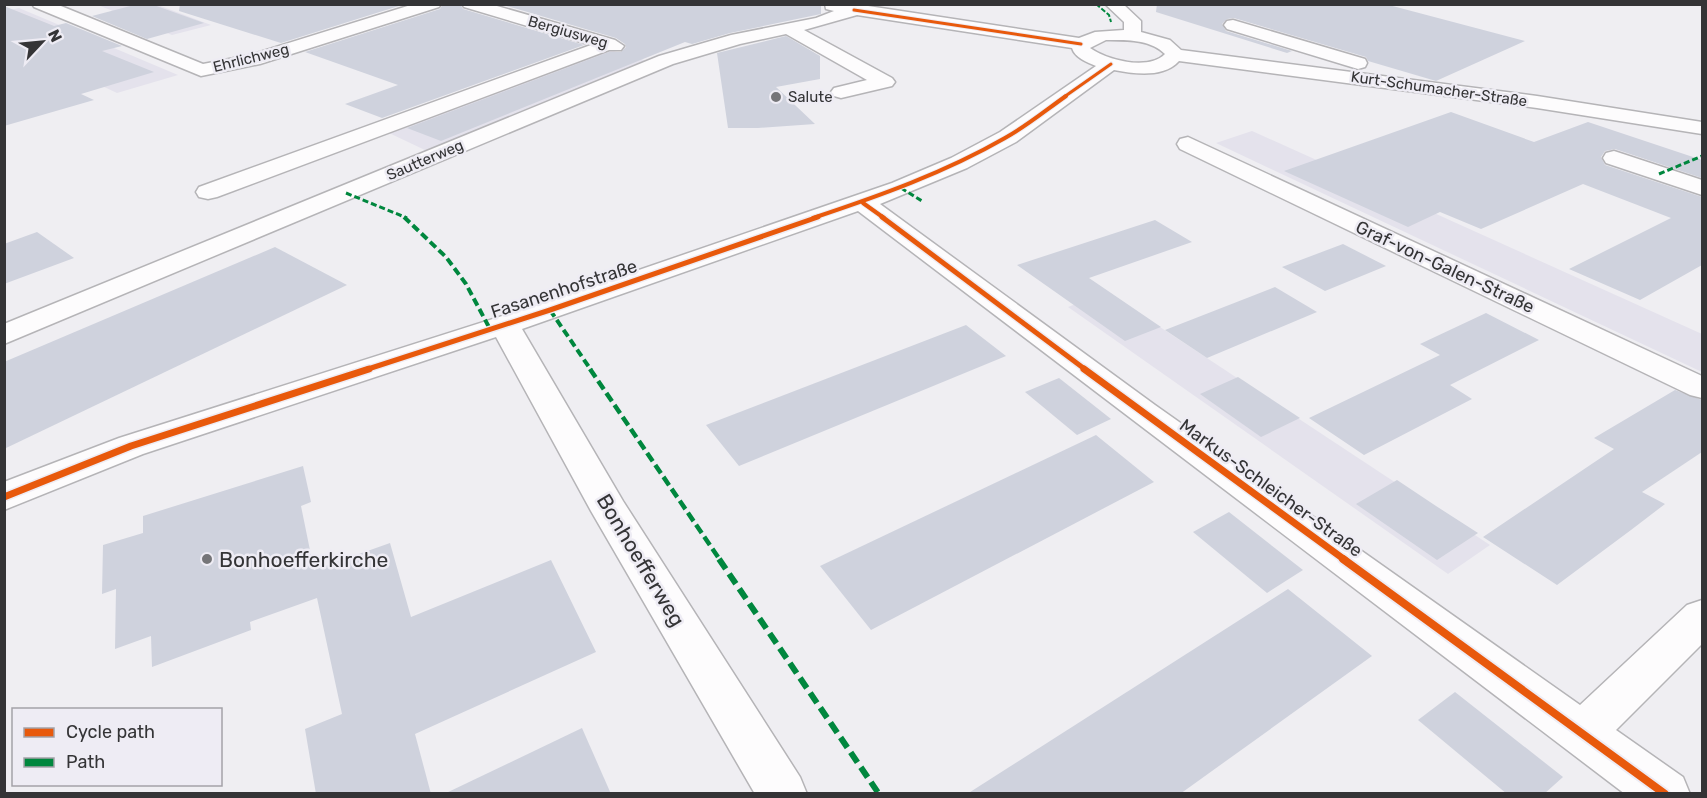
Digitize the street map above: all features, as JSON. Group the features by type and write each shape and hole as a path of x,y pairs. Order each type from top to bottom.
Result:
{"street":[{"name":"Ehrlichweg","path":"40,4 201,70 253,60 433,4"},
{"name":"Bergiusweg","path":"470,4 666,60"},
{"path":"821,4 1081,44 1095,37 1133,36 1167,45 1175,55 1173,59 1155,66 1111,64 1086,55 1081,50 1081,44"},
{"path":"1113,4 1132,21 1133,36"},
{"name":"Sautterweg","path":"4,335 666,60 737,39 820,22 854,10"},
{"path":"958,24 980,11"},
{"path":"1233,25 1359,63 1372,80"},
{"path":"787,28 885,82 841,92"},
{"path":"208,192 609,44"},
{"name":"Kurt-Schumacher-Straße","path":"1175,55 1537,102 1702,128"},
{"name":"Fasanenhofstraße","path":"4,496 131,446 863,203 959,164 1008,137 1111,64"},
{"name":"Graf-von-Galen-Straße","path":"1188,144 1702,388"},
{"path":"1614,158 1702,188"},
{"name":"Markus-Schleicher-Straße","path":"863,203 1143,413 1665,794"},
{"name":"Bonhoefferweg","path":"504,324 610,511 782,794"},
{"path":"1582,733 1702,617"}],"shaded area":[{"path":"98,5 158,5 211,25 172,35"},
{"path":"19,8 178,75 117,93 5,40 5,11"},
{"path":"607,49 647,61 427,151 387,132"},
{"path":"1252,131 1702,334 1702,372 1216,143"},
{"path":"1107,292 1490,545 1448,574 1068,307"}],"building":[{"path":"138,4 151,4 204,23 147,39 92,16"},
{"path":"180,4 405,4 281,43 179,11"},
{"path":"443,4 460,4 463,9 584,45 382,118 345,104 398,85 305,52 440,9"},
{"path":"500,4 821,4 821,14 730,33 692,44 685,42 441,141 407,128 609,52 621,52 626,47 616,38"},
{"path":"1157,4 1385,4 1525,41 1436,81 1368,61 1366,57 1234,18 1227,19 1222,24 1226,31 1292,51 1287,53 1156,12"},
{"path":"4,6 54,26 66,23 122,46 102,51 154,72 81,94 94,100 4,126"},
{"path":"786,36 820,56 820,79 776,87 815,124 728,128 717,53"},
{"path":"1451,112 1534,142 1588,122 1702,160 1702,178 1615,149 1605,151 1601,157 1605,165 1702,197 1702,265 1640,300 1569,269 1671,218 1583,184 1481,229 1440,212 1408,227 1284,171"},
{"path":"1155,220 1192,242 1089,278 1161,327 1125,341 1017,265"},
{"path":"37,232 74,258 4,284 4,244"},
{"path":"1343,244 1386,266 1325,291 1282,267"},
{"path":"275,247 347,285 4,449 4,362"},
{"path":"1275,287 1317,312 1207,358 1165,330"},
{"path":"1486,313 1539,340 1450,385 1472,399 1364,455 1309,418 1440,355 1420,344"},
{"path":"966,325 1006,356 739,466 706,425"},
{"path":"1238,377 1300,418 1261,437 1200,394"},
{"path":"1059,378 1111,419 1077,435 1025,392"},
{"path":"1675,390 1702,400 1702,452 1642,492 1665,504 1557,585 1483,537 1614,449 1594,438"},
{"path":"1096,435 1154,482 871,630 820,566"},
{"path":"303,466 311,502 301,506 314,570 390,543 411,617 551,560 596,652 415,734 431,794 316,794 305,729 342,714 317,598 250,622 251,630 152,667 151,636 115,649 116,589 102,594 103,545 143,533 143,516"},
{"path":"1397,480 1478,533 1437,560 1356,504"},
{"path":"1229,512 1303,570 1267,593 1193,532"},
{"path":"1288,589 1372,656 1180,794 967,794"},
{"path":"1455,692 1563,777 1544,794 1507,794 1418,720"},
{"path":"582,728 611,794 444,794"}],"marked path":[{"path":"1096,4 1109,15 1111,22"},
{"path":"1659,174 1702,156"},
{"path":"901,188 922,201"},
{"path":"346,193 407,218 446,257 466,284 490,329"},
{"path":"550,310 879,794"}],"cycle path":[{"path":"854,10 1081,44"},
{"path":"4,497 131,446 550,310 901,188 959,163 1008,137 1111,64"},
{"path":"863,203 1143,413 1665,794"}],"place":[{"name":"Salute","path":"776,97"},
{"name":"Bonhoefferkirche","path":"207,559"}]}
